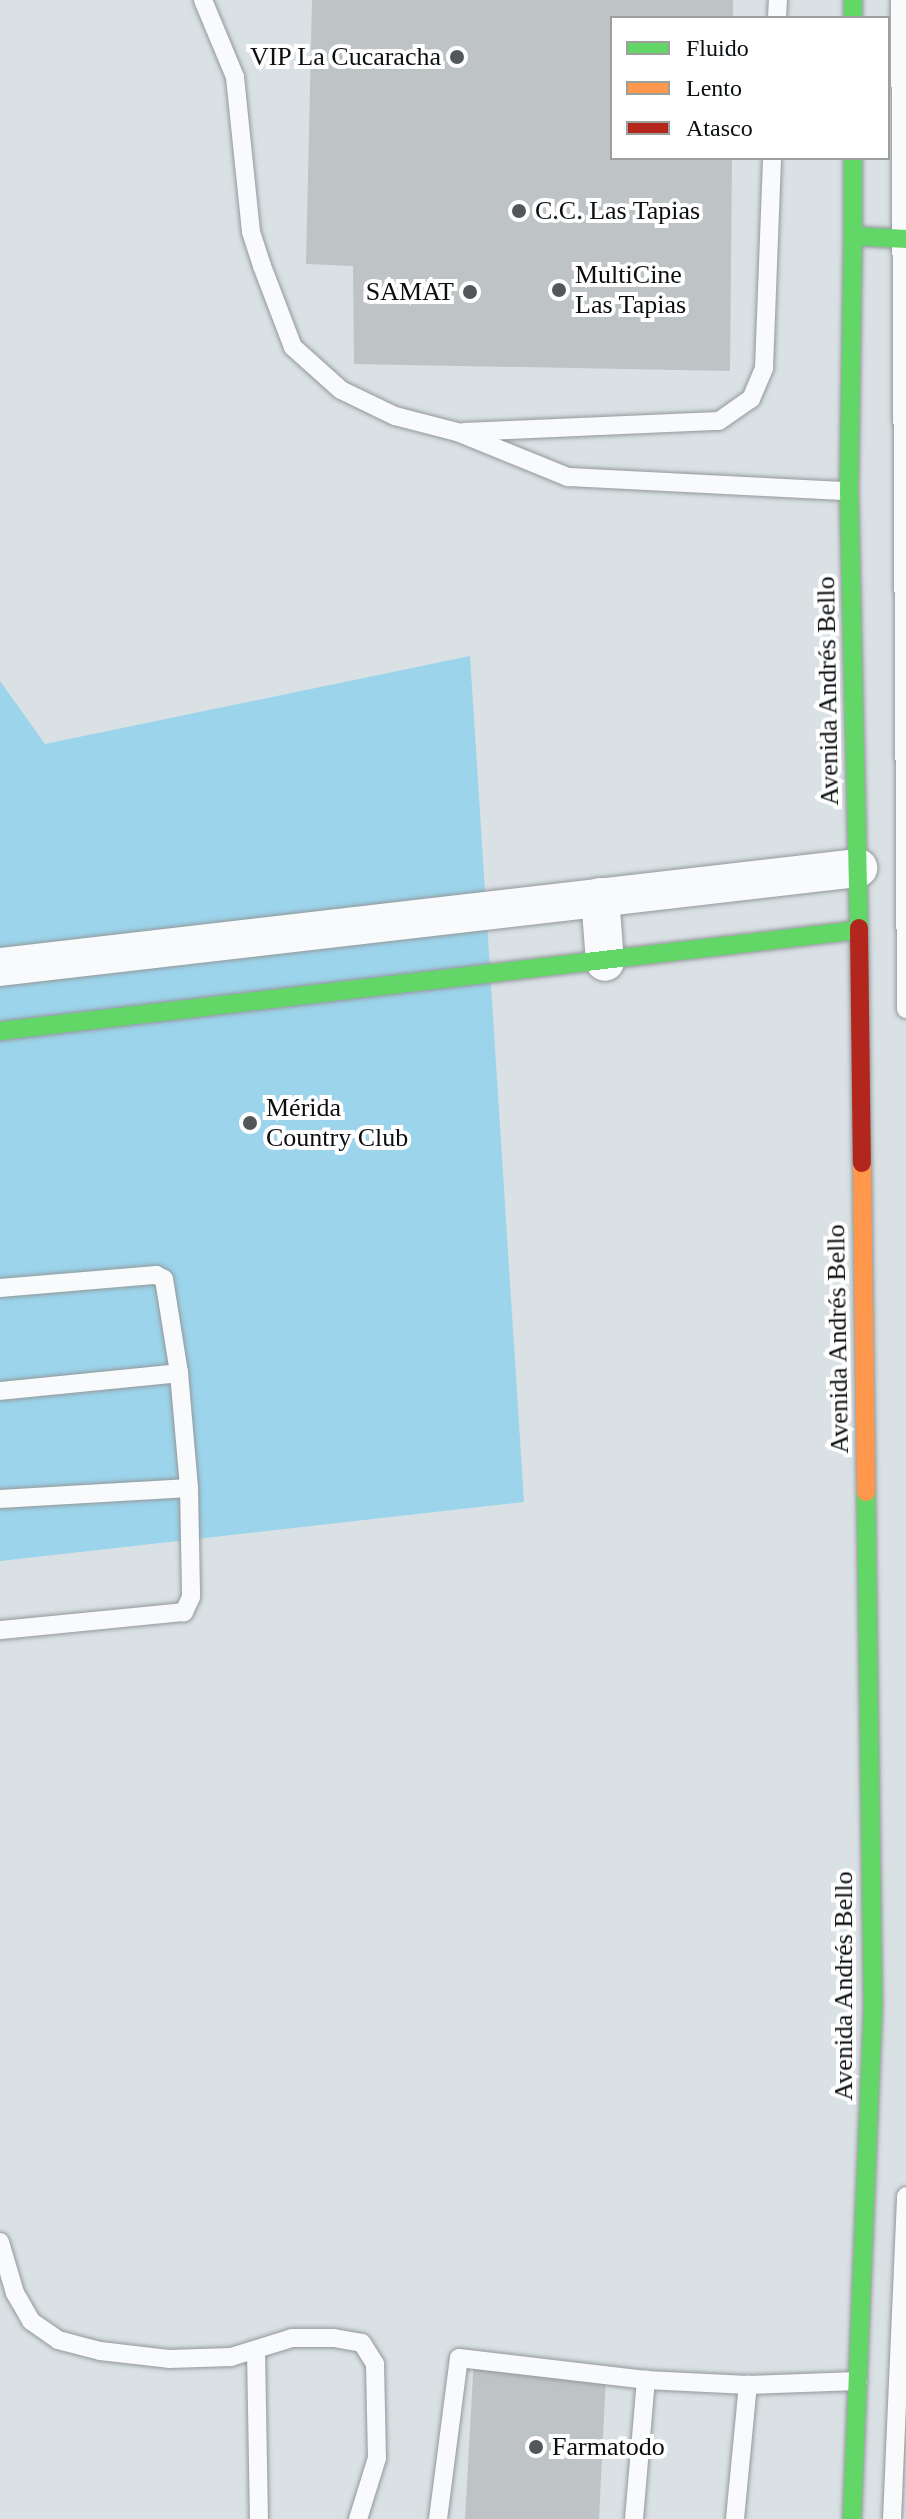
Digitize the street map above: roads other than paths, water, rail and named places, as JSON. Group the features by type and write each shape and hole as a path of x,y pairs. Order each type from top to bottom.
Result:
{"main road":[{"name":"Avenida Andrés Bello","path":"852,2519 873,2007 858,868 849,491 853,236 883,212 854,160"},
{"path":"853,236 903,239"},
{"path":"0,1031 858,930"}],"street":[{"path":"0,967 858,868"},
{"path":"600,897 605,962"}],"lane":[{"path":"203,0 235,77 251,232 293,347 341,390 395,416 457,432 568,477 849,491"},
{"path":"890,125 900,0"},
{"path":"457,432 719,421 751,399 764,368 772,160"},
{"path":"887,160 883,212 903,239 906,1009"},
{"path":"0,1288 156,1275 164,1279 179,1373 189,1488 191,1597 184,1612 0,1630"},
{"path":"0,1391 179,1373"},
{"path":"0,1499 189,1488"},
{"path":"892,2519 906,2196"},
{"path":"0,2242 15,2293 31,2321 58,2340 100,2351 169,2359 231,2357 292,2338 334,2338 362,2343 375,2364 377,2458 358,2519"},
{"path":"256,2350 259,2519"},
{"path":"438,2519 459,2358 646,2380 748,2385 858,2381"},
{"path":"634,2519 646,2380"},
{"path":"735,2519 748,2385"}],"place":[{"name":"VIP La Cucaracha","path":"457,57"},
{"name":"C.C. Las Tapias","path":"519,211"},
{"name":"MultiCine Las Tapias","path":"559,290"},
{"name":"SAMAT","path":"470,292"},
{"name":"Mérida Country Club","path":"250,1123"},
{"name":"Farmatodo","path":"536,2447"}]}
